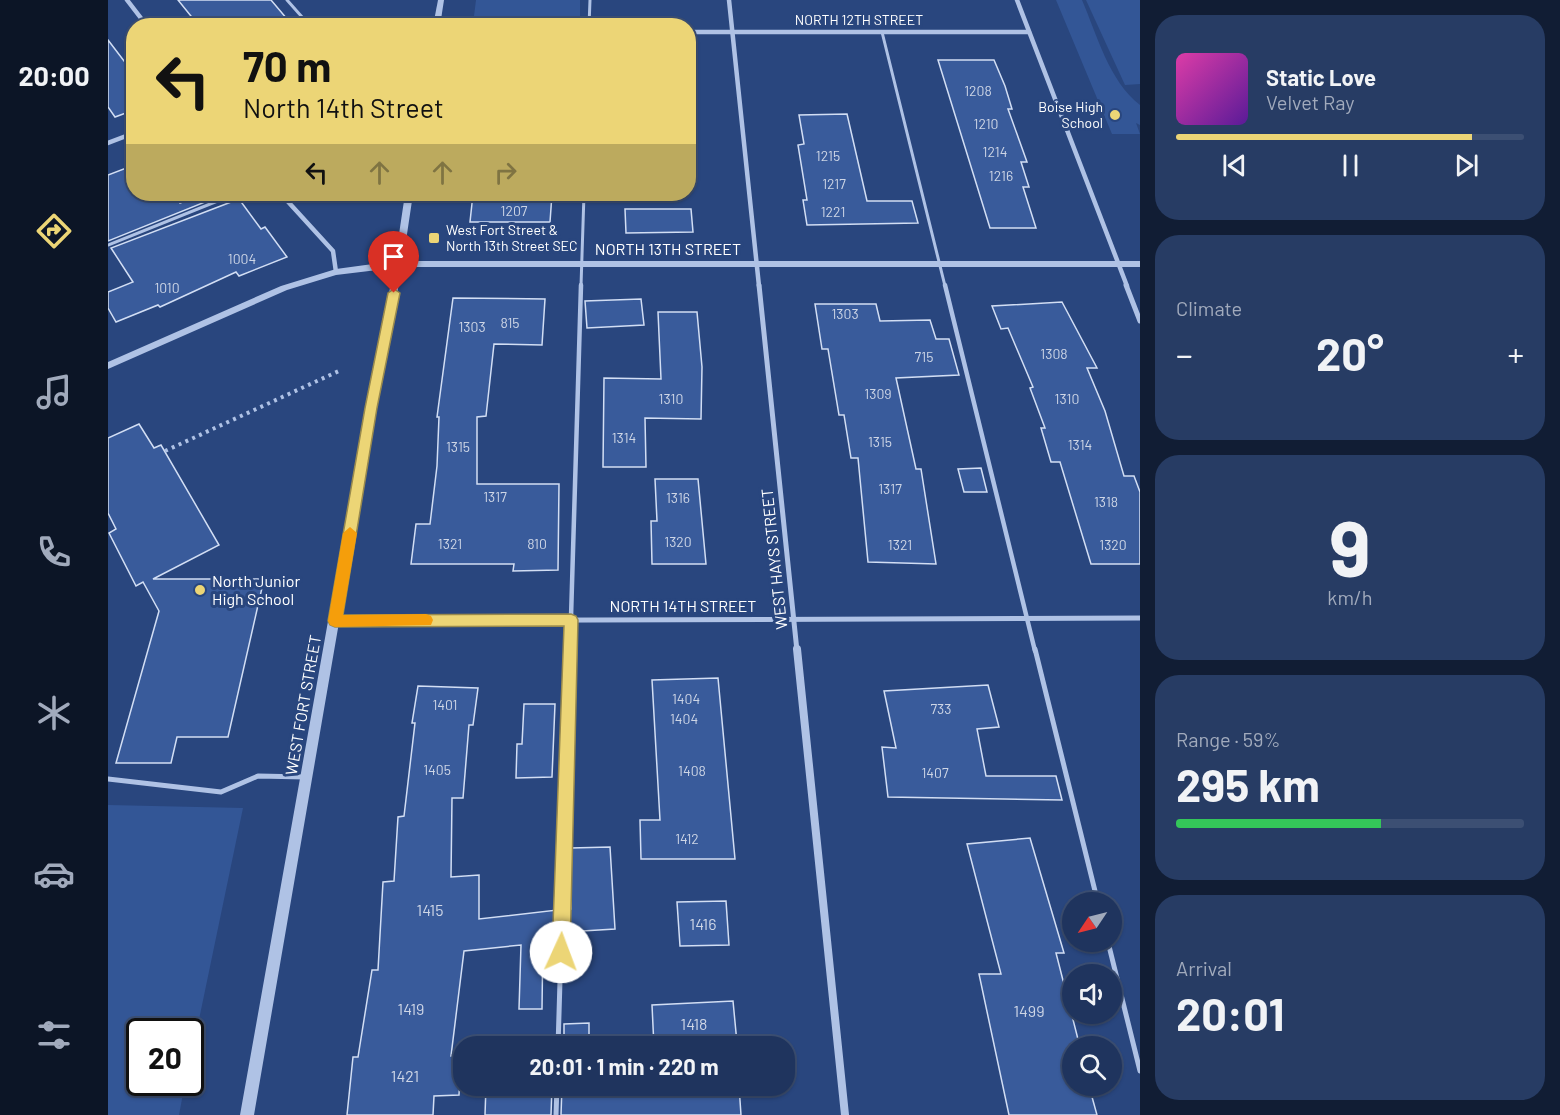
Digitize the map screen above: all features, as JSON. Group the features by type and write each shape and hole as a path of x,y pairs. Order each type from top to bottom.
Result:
{"street":[{"path":"127,0 141,18"},
{"path":"438,18 441,0"},
{"name":"WEST HAYS STREET","path":"729,0 845,1115"},
{"path":"1017,0 1140,321"},
{"name":"NORTH 12TH STREET","path":"696,32 1029,32"},
{"path":"108,143 126,136"},
{"path":"287,201 333,251 336,272"},
{"name":"WEST FORT STREET","path":"247,1115 408,201"},
{"name":"NORTH 13TH STREET","path":"108,366 284,288 336,272 398,264 1140,264"},
{"name":"NORTH 14TH STREET","path":"335,621 1140,618"}],"lane":[{"path":"287,0 303,18"},
{"path":"294,7 296,0"},
{"path":"589,18 590,0"},
{"path":"882,32 1095,892"},
{"path":"108,245 218,201"},
{"path":"558,1036 584,201"},
{"path":"108,779 221,792 258,776 307,777"},
{"path":"1110,952 1140,1071"},
{"path":"556,1115 557,1096"}],"path":[{"path":"165,451 341,370"}],"shaded area":[{"path":"476,0 580,0 580,16 474,16"},
{"path":"1056,0 1082,0 1112,70 1129,95 1140,105 1140,125 1136,123 1140,134 1112,134"},
{"path":"1086,0 1140,0 1140,84 1125,85"},
{"path":"108,805 243,808 199,1018 126,1018 126,1096 183,1096 179,1115 108,1115"}],"building":[{"path":"178,0 271,0 286,18 193,18"},
{"path":"108,40 126,64 126,113 115,117 108,107"},
{"path":"938,60 994,60 1005,86 1012,109 1008,109 1027,162 1021,162 1029,187 1023,187 1036,228 990,228"},
{"path":"847,114 867,201 912,201 918,223 807,225 803,200 807,200 798,145 804,144 799,115"},
{"path":"126,168 126,201 179,201 180,203 208,201 108,241 108,175"},
{"path":"234,201 240,201 261,229 265,227 287,257 239,276 236,272 160,307 158,305 116,322 108,308 108,292 133,282 111,248"},
{"path":"472,201 552,201 550,222 470,222"},
{"path":"625,209 691,209 693,232 626,233"},
{"path":"453,298 545,299 542,345 494,344 486,416 477,417 477,484 559,484 558,570 513,571 514,564 411,564 416,524 430,524 437,466 439,417 437,417"},
{"path":"641,299 644,325 587,328 585,301"},
{"path":"1062,302 1097,368 1087,368 1105,411 1124,476 1134,476 1140,492 1140,564 1091,564 1060,462 1051,462 1041,428 1045,428 1030,388 1033,387 1008,328 1001,329 992,306"},
{"path":"815,304 876,304 880,321 930,320 936,339 949,339 959,375 896,378 916,469 921,469 936,564 868,562 858,458 851,458 844,415 839,415 828,349 822,349"},
{"path":"658,312 697,312 702,367 701,419 645,418 646,467 603,467 604,378 661,379"},
{"path":"139,424 154,448 161,445 219,545 153,579 264,579 228,737 177,737 171,763 116,763 159,611 143,582 136,586 109,533 116,529 108,513 108,438"},
{"path":"981,468 987,492 964,492 958,469"},
{"path":"655,479 698,479 706,564 652,564 651,521 657,521"},
{"path":"718,678 735,859 641,859 640,820 660,820 652,680"},
{"path":"988,685 999,727 977,729 986,776 1056,776 1062,800 888,797 882,747 896,748 884,691"},
{"path":"418,686 478,688 473,725 469,725 463,798 452,798 451,877 479,875 479,919 557,910 557,932 543,933 542,1009 519,1009 521,945 464,951 451,1056 453,1056 453,1095 434,1096 433,1115 347,1115 353,1057 358,1057 372,970 378,970 383,882 394,881 398,817 404,816 415,723 412,723"},
{"path":"524,704 555,704 552,777 516,778 517,744 522,744"},
{"path":"1030,838 1064,953 1056,953 1062,976 1062,1024 1074,1024 1077,1036 1062,1036 1062,1096 1092,1096 1097,1115 1009,1115 979,974 1001,974 967,844"},
{"path":"610,847 615,929 566,932 567,909 571,909 571,848"},
{"path":"726,901 729,945 680,946 677,902"},
{"path":"733,1001 736,1036 653,1036 652,1005"},
{"path":"589,1023 589,1036 564,1036 564,1024"},
{"path":"486,1096 552,1096 551,1115 485,1115"},
{"path":"562,1096 740,1096 741,1115 561,1115"}],"slow traffic":[{"path":"350,533 335,621 426,620"}],"place":[{"name":"Boise High School","path":"1115,115"},
{"name":"West Fort Street & North 13th Street SEC","path":"434,238"},
{"name":"North Junior High School","path":"200,590"}],"route":[{"path":"394,293 371,408 335,621 571,620 561,952"}]}
